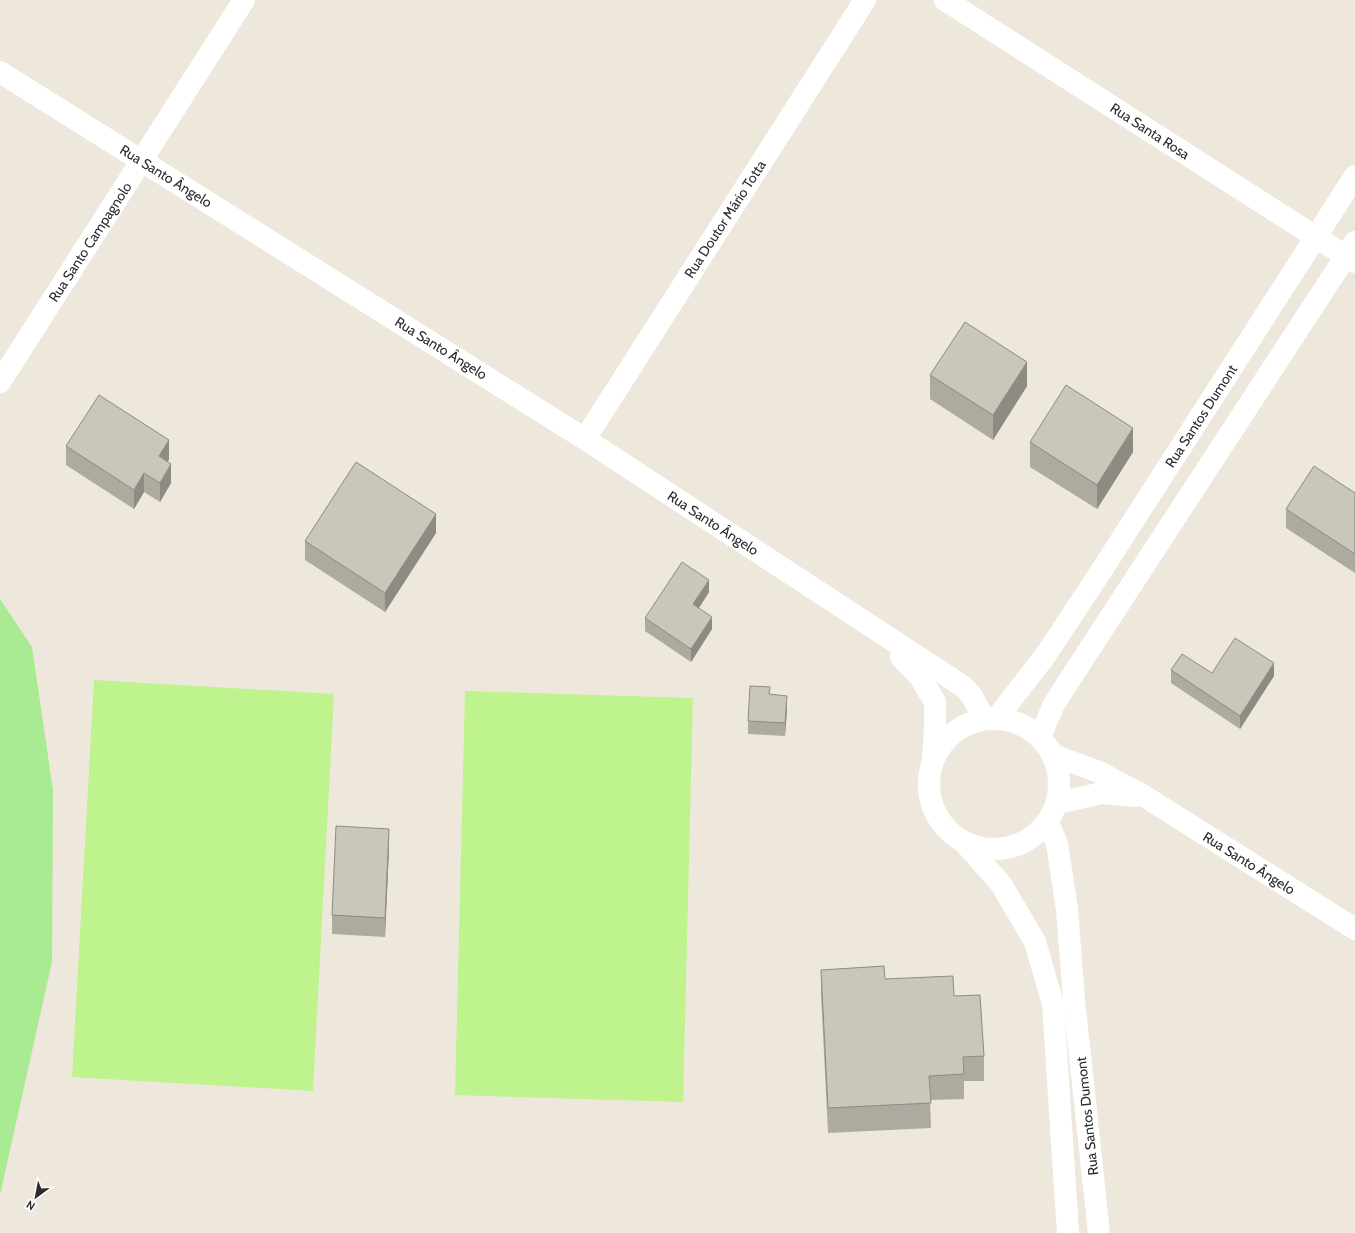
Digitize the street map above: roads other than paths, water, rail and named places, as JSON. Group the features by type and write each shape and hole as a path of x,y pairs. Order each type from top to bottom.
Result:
{"street":[{"name":"Rua Santo Campagnolo","path":"0,382 244,0"},
{"name":"Rua Doutor Mário Totta","path":"585,439 865,0"},
{"name":"Rua Santa Rosa","path":"945,0 1316,237 1352,253"},
{"name":"Rua Santo Ângelo","path":"0,72 585,439 876,631"},
{"name":"Rua Santos Dumont","path":"990,719 1045,656 1355,176"},
{"path":"1040,737 1054,704 1352,253"},
{"path":"876,631 964,687 990,719"},
{"path":"876,631 920,677 935,702 936,729 933,762 929,780 930,798 937,815 948,830 963,841 981,848 1000,849 1018,845 1035,836 1052,812 1060,787 1058,771 1053,755 1040,737 1020,724 990,719 962,727 944,742 933,762"},
{"name":"Rua Santo Ângelo","path":"1053,755 1099,772 1144,796 1355,929"},
{"path":"1052,812 1102,793 1144,796"},
{"name":"Rua Santos Dumont","path":"1052,812 1066,910 1099,1233"},
{"name":"Rua Santos Dumont","path":"963,841 1001,884 1035,942 1053,1004 1068,1233"}]}
